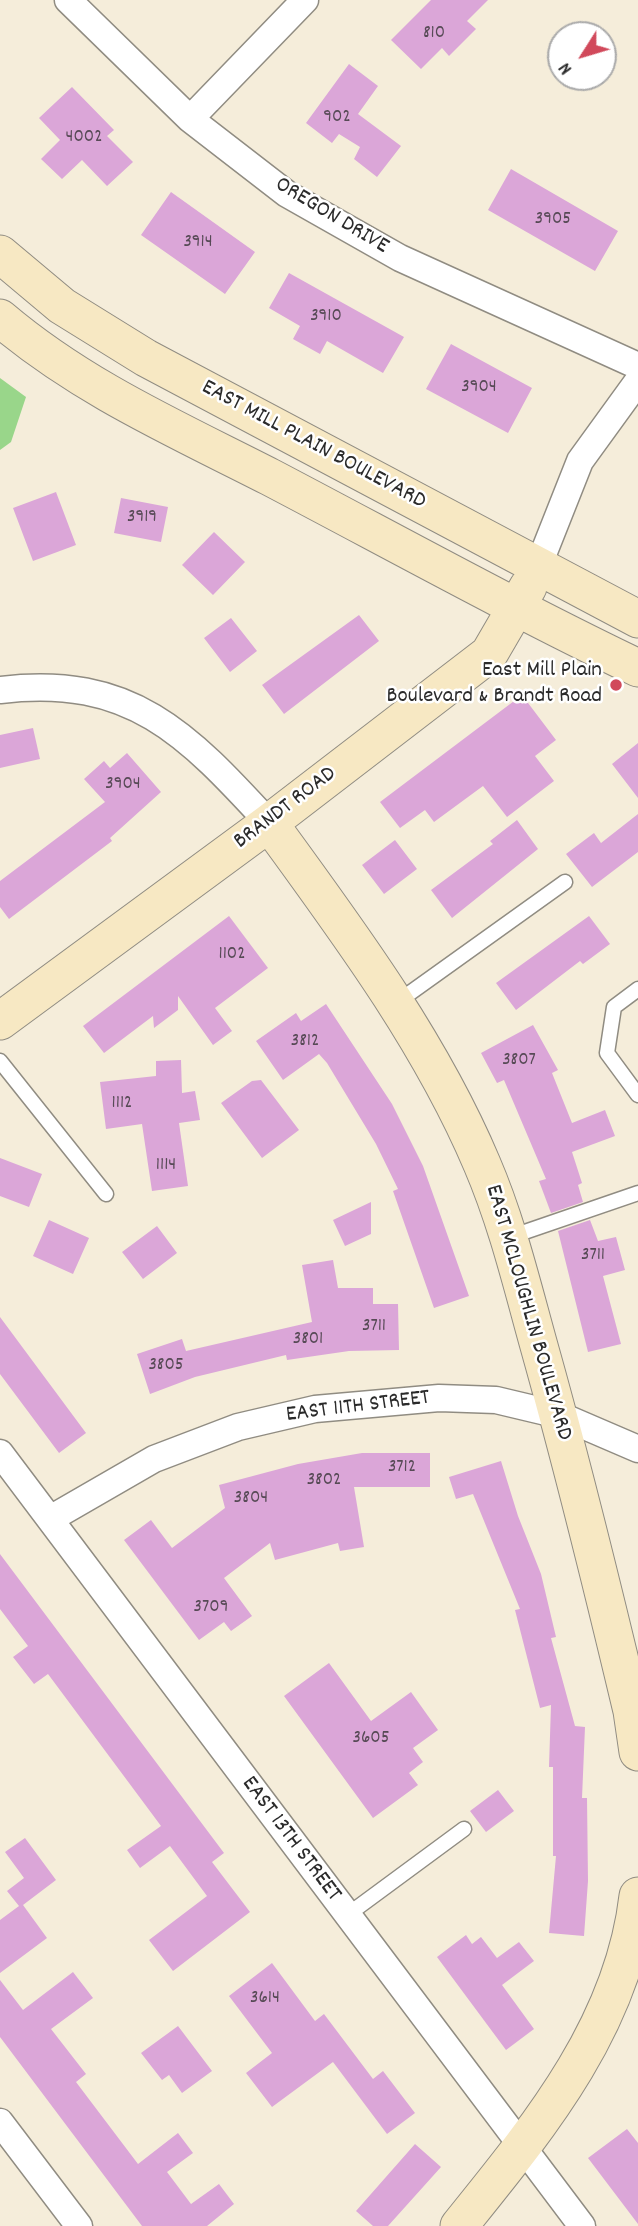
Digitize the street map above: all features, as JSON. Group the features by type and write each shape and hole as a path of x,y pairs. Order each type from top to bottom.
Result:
{"street":[{"name":"OREGON DRIVE","path":"68,0 190,119 287,194 400,258 638,366"},
{"path":"190,119 305,0"},
{"name":"EAST MILL PLAIN BOULEVARD","path":"0,254 62,306 146,358 638,619"},
{"name":"EAST MILL PLAIN BOULEVARD","path":"0,318 33,346 120,402 517,609 638,668"},
{"path":"538,567 580,461 638,381"},
{"name":"BRANDT ROAD","path":"0,1021 269,823 489,654 517,609 538,567"},
{"name":"EAST MCLOUGHLIN BOULEVARD","path":"0,690 86,689 158,717 214,763 269,823 338,918 395,1004 452,1100 482,1164 509,1238 559,1415 632,1711 638,1752"},
{"name":"EAST 11TH STREET","path":"50,1519 154,1459 238,1427 315,1409 439,1398 496,1400 559,1415 638,1449"},
{"name":"EAST 13TH STREET","path":"0,1454 582,2226"},
{"path":"458,2226 523,2147 583,2059 636,1936 638,1896"},
{"path":"0,2122 79,2226"}],"lane":[{"path":"395,1004 565,882"},
{"path":"638,989 614,1007 607,1054 638,1095"},
{"path":"0,1061 106,1194"},
{"path":"509,1238 638,1193"},
{"path":"346,1916 464,1829"}],"green space":[{"path":"0,378 26,397 11,442 0,450"}],"building":[{"path":"431,0 488,0 467,21 476,29 449,56 442,48 421,69 391,40"},
{"path":"349,64 378,86 358,114 401,146 377,177 354,159 360,147 339,134 332,143 306,123"},
{"path":"72,87 114,130 107,136 133,162 107,186 82,160 62,179 41,159 60,140 39,118"},
{"path":"511,169 618,231 595,271 488,210"},
{"path":"171,192 255,252 225,294 141,235"},
{"path":"289,273 404,337 383,373 327,341 320,354 293,339 300,326 269,308"},
{"path":"451,344 532,388 508,433 426,389"},
{"path":"56,492 76,545 33,561 13,508"},
{"path":"121,498 168,507 161,542 114,533"},
{"path":"214,532 245,562 213,595 182,565"},
{"path":"359,615 379,641 284,714 262,685"},
{"path":"231,618 257,651 230,672 204,638"},
{"path":"522,695 556,740 535,756 554,781 507,817 483,786 434,822 425,810 400,828 380,802"},
{"path":"33,728 40,759 0,768 0,735"},
{"path":"638,743 638,798 612,764"},
{"path":"127,753 161,792 110,838 112,841 9,919 0,907 0,881 105,802 84,779 104,761 110,768"},
{"path":"638,814 638,852 592,887 566,854 594,833 601,843"},
{"path":"517,820 538,849 452,918 431,890 493,844 490,841"},
{"path":"395,840 417,869 384,894 362,865"},
{"path":"229,916 268,968 215,1008 232,1031 213,1045 178,996 178,1010 154,1028 153,1016 104,1053 83,1026"},
{"path":"589,916 610,944 583,964 580,961 516,1010 496,983"},
{"path":"326,1004 392,1104 423,1166 469,1296 434,1308 393,1191 398,1189 376,1144 327,1063 319,1054 283,1080 256,1041 296,1013 301,1021"},
{"path":"533,1025 558,1070 552,1073 572,1123 605,1110 615,1136 572,1152 582,1183 578,1185 583,1202 551,1213 539,1181 546,1179 504,1080 497,1083 481,1053"},
{"path":"181,1060 182,1093 195,1091 200,1120 179,1123 188,1186 152,1191 142,1124 106,1129 100,1082 156,1076 156,1061"},
{"path":"261,1080 299,1130 262,1158 221,1103 252,1081"},
{"path":"0,1158 42,1174 29,1207 0,1196"},
{"path":"371,1202 371,1234 345,1246 333,1220"},
{"path":"49,1220 89,1238 73,1274 33,1256"},
{"path":"590,1220 598,1241 616,1237 625,1270 603,1276 621,1344 588,1352 558,1231"},
{"path":"157,1226 177,1253 143,1279 122,1252"},
{"path":"333,1260 338,1288 373,1288 373,1304 398,1304 399,1350 349,1351 287,1360 286,1355 195,1377 150,1394 137,1354 182,1339 186,1351 312,1322 302,1265"},
{"path":"0,1317 86,1433 59,1453 0,1374"},
{"path":"362,1453 430,1453 430,1487 354,1487 364,1547 340,1551 338,1543 275,1560 270,1543 224,1578 252,1616 231,1631 224,1622 199,1640 124,1540 151,1520 172,1548 225,1508 219,1485 298,1464"},
{"path":"501,1461 518,1516 541,1574 556,1637 551,1638 575,1726 585,1727 582,1798 587,1798 588,1881 584,1936 549,1933 556,1856 553,1856 553,1767 549,1767 551,1705 540,1708 515,1610 520,1609 473,1494 456,1499 449,1477"},
{"path":"0,1554 224,1853 212,1862 250,1912 173,1971 149,1940 207,1896 170,1846 140,1868 127,1850 161,1826 48,1674 34,1684 13,1657 28,1646 0,1609"},
{"path":"329,1663 371,1721 411,1692 438,1730 413,1748 423,1762 409,1773 418,1785 373,1818 284,1696"},
{"path":"498,1790 514,1811 486,1832 470,1811"},
{"path":"25,1838 56,1880 23,1905 47,1938 0,1973 0,1920 19,1906 7,1891 24,1878 5,1852"},
{"path":"466,1935 472,1944 481,1937 497,1958 519,1942 534,1961 502,1985 534,2029 506,2050 437,1957"},
{"path":"272,1963 315,2021 324,2014 373,2079 383,2071 415,2113 387,2134 333,2062 272,2107 246,2073 272,2053 229,1996"},
{"path":"73,1972 93,1998 51,2029 86,2074 76,2082 138,2164 178,2133 193,2153 167,2172 191,2204 219,2184 234,2204 207,2226 142,2226 0,2037 0,1980 23,2010"},
{"path":"178,2026 212,2071 182,2093 169,2075 162,2080 141,2053"},
{"path":"627,2129 638,2143 638,2224 588,2158"},
{"path":"415,2144 441,2167 388,2226 373,2226 356,2211"}],"place":[{"name":"East Mill Plain Boulevard & Brandt Road","path":"616,685"}]}
